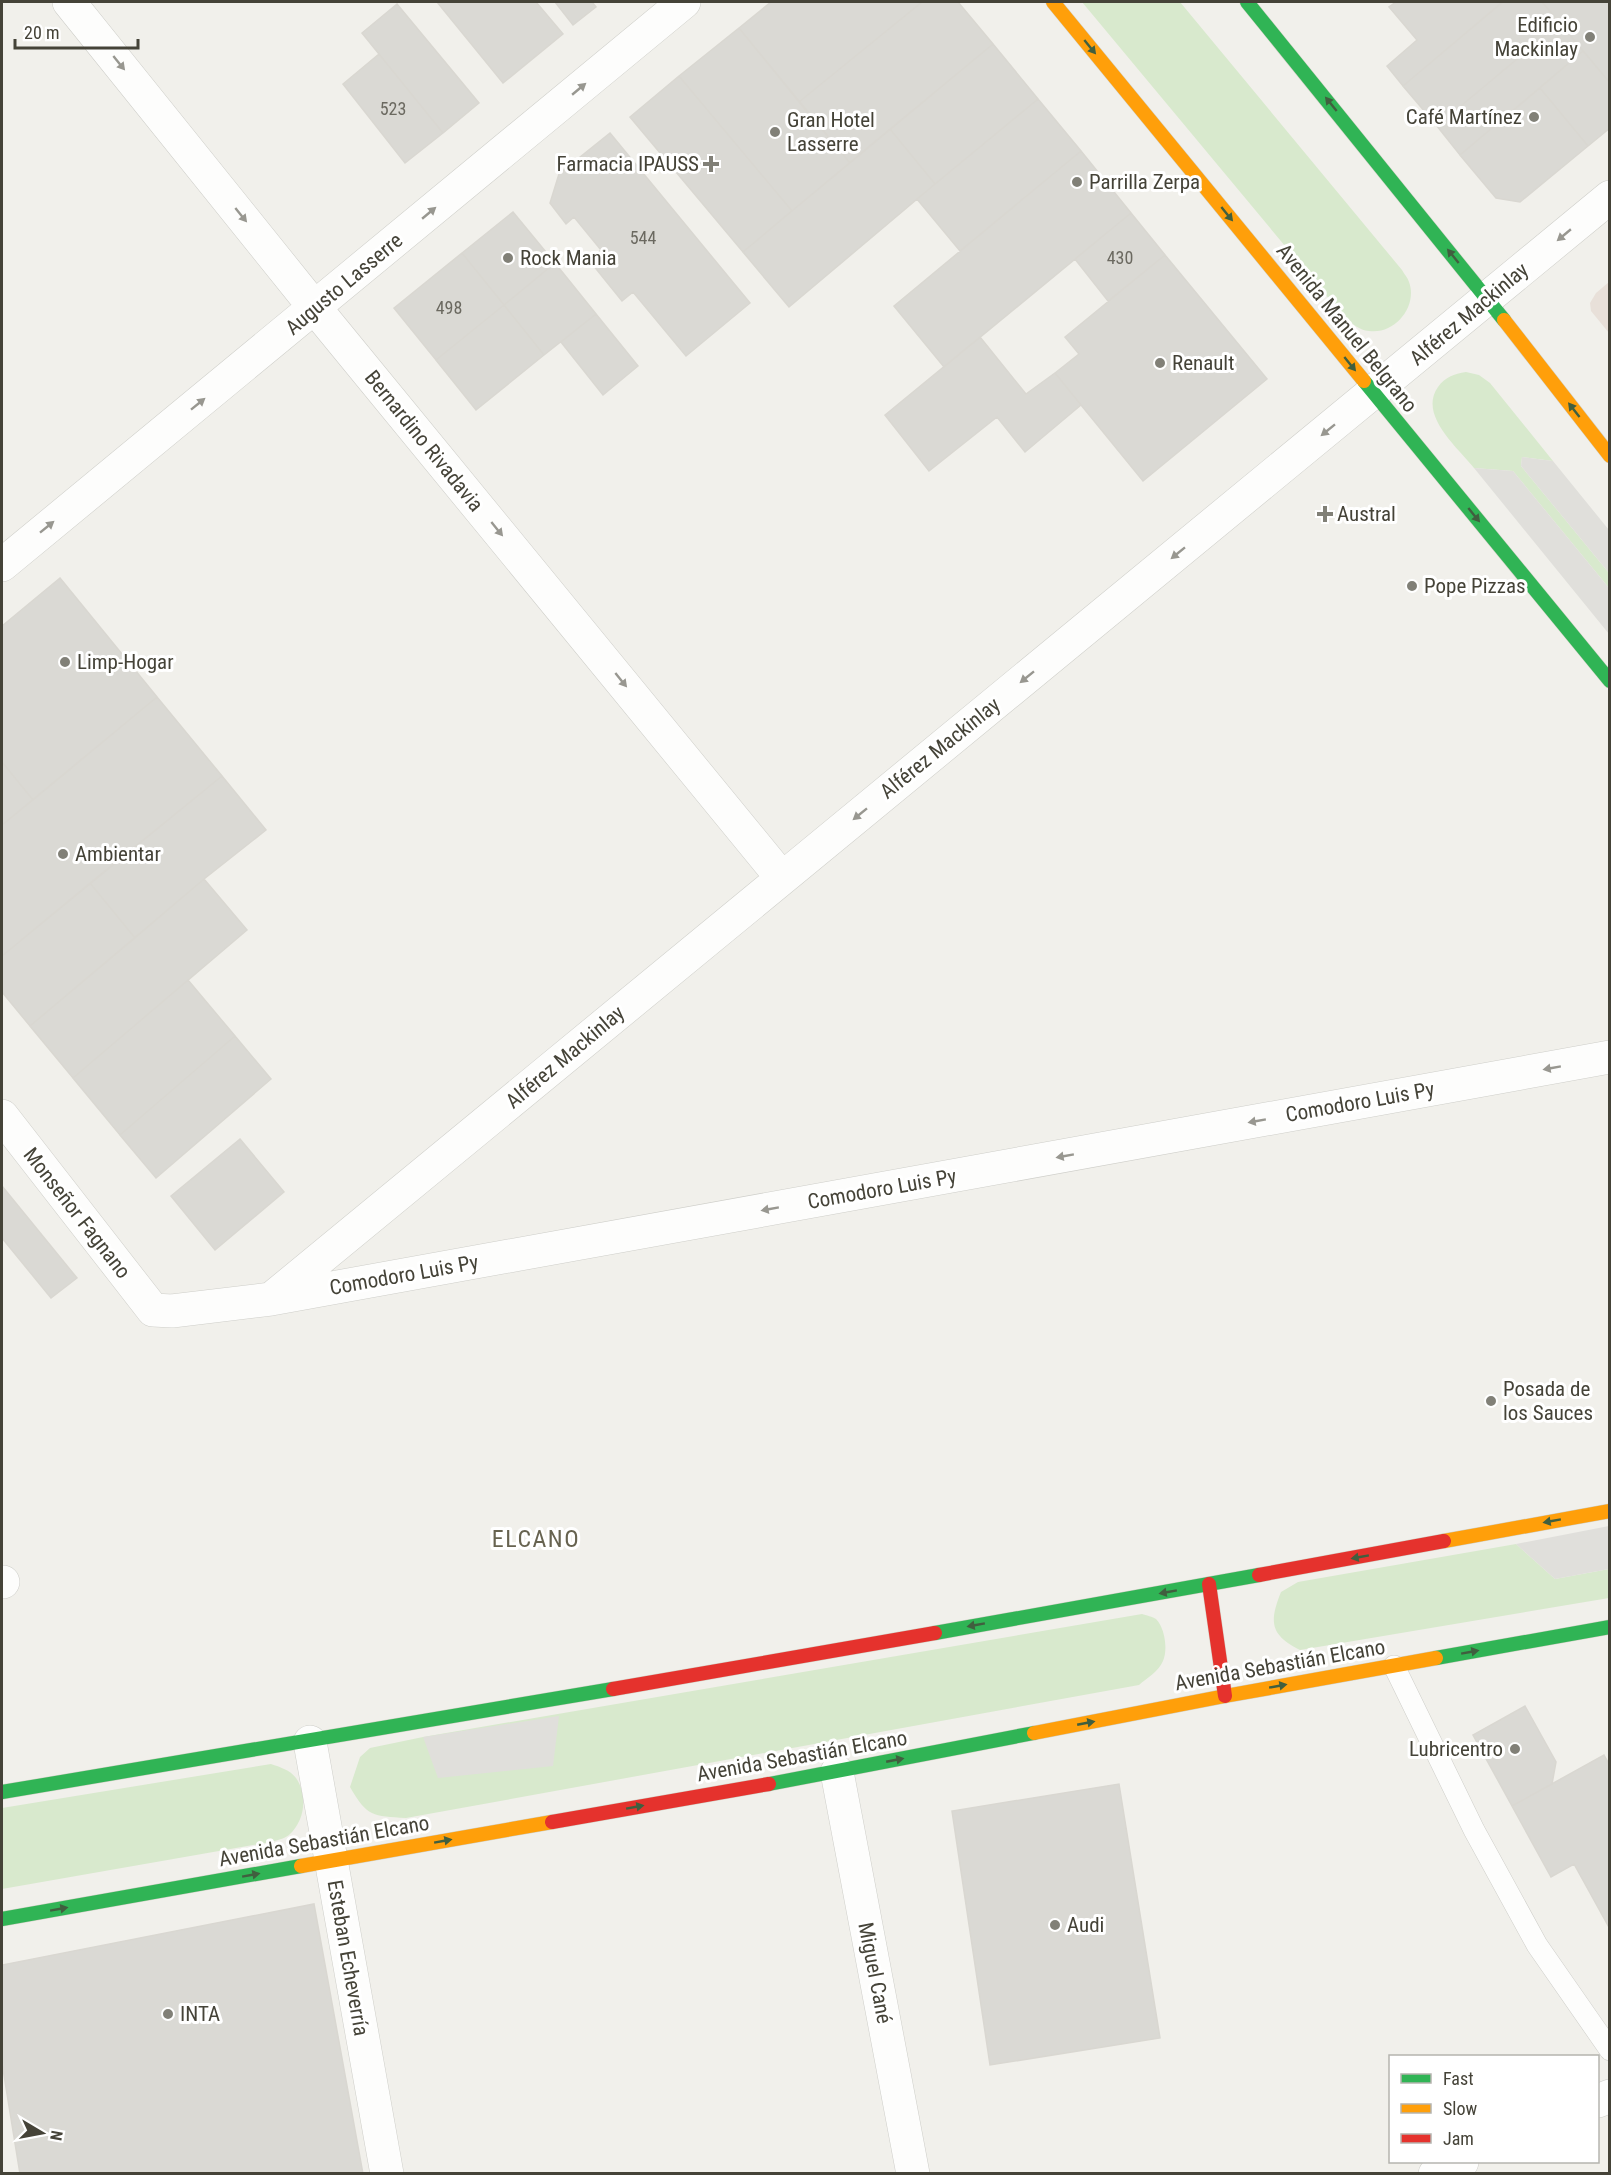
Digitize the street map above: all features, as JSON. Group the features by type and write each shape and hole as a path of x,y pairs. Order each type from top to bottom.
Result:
{"main road":[{"name":"Avenida Manuel Belgrano","path":"1053,2 1610,681"},
{"path":"1247,2 1487,298 1610,456"},
{"path":"2,1792 310,1742 1610,1511"},
{"path":"1209,1584 1225,1696"},
{"name":"Avenida Sebastián Elcano","path":"2,1919 837,1772 1225,1696 1610,1628"}],"street":[{"name":"Bernardino Rivadavia","path":"69,2 315,308 782,878"},
{"name":"Augusto Lasserre","path":"2,565 684,2"},
{"name":"Alférez Mackinlay","path":"271,1299 1610,198"},
{"name":"Comodoro Luis Py","path":"153,1310 172,1311 271,1299 1610,1057"},
{"name":"Monseñor Fagnano","path":"2,1116 153,1310"},
{"name":"Esteban Echeverría","path":"310,1742 387,2174"},
{"name":"Miguel Cané","path":"837,1772 913,2174"},
{"path":"1435,2174 1460,2163"}],"lane":[{"path":"1394,1666 1474,1830 1537,1945 1610,2050"}],"shaded area":[{"path":"1609,282 1609,333 1591,311 1590,303 1596,293"},
{"path":"1522,457 1553,461 1609,530 1609,573 1521,466"},
{"path":"1474,468 1513,471 1609,588 1609,634"},
{"path":"1609,1526 1609,1569 1555,1579 1516,1544"},
{"path":"559,1716 553,1766 438,1778 423,1737"}],"green space":[{"path":"1082,2 1180,2 1402,270 1411,291 1410,300 1402,317 1395,324 1379,331 1369,331 1345,318"},
{"path":"1466,372 1479,375 1490,383 1553,461 1522,457 1521,466 1609,573 1609,588 1513,471 1474,468 1442,430 1436,420 1433,398 1438,387 1447,378"},
{"path":"1516,1544 1555,1579 1609,1569 1609,1598 1300,1650 1283,1639 1275,1627 1275,1612 1281,1592 1298,1582"},
{"path":"1142,1614 1155,1618 1159,1623 1165,1639 1165,1651 1159,1668 1139,1685 406,1818 386,1817 372,1813 361,1804 350,1787 360,1757 370,1748"},
{"path":"271,1764 294,1775 302,1792 303,1808 299,1823 285,1838 2,1889 2,1808"}],"building":[{"path":"437,2 536,2 563,34 503,83"},
{"path":"555,2 592,2 596,7 573,25"},
{"path":"771,2 922,2 799,102 739,28"},
{"path":"922,2 958,2 993,44 850,163 799,102"},
{"path":"1396,2 1501,3 1403,86 1387,66 1417,40 1389,7"},
{"path":"1503,2 1542,2 1560,23 1437,126 1403,86"},
{"name":"Edificio Mackinlay","path":"1542,2 1610,2 1610,83 1560,23"},
{"path":"397,4 479,103 443,133 362,33"},
{"path":"1560,23 1583,51 1460,155 1437,126"},
{"name":"Gran Hotel Lasserre","path":"739,28 850,163 792,211 679,76"},
{"path":"993,44 1038,99 935,184 890,129"},
{"path":"1583,51 1610,83 1610,128 1588,146 1540,88"},
{"path":"379,54 443,133 405,163 343,84"},
{"name":"Farmacia IPAUSS","path":"679,76 792,211 743,252 630,117"},
{"name":"Café Martínez","path":"1540,88 1588,146 1520,202 1496,198 1460,155"},
{"path":"1038,99 1081,151 960,251 917,199"},
{"path":"890,129 935,184 789,307 743,252"},
{"path":"610,133 750,303 686,356 633,292 622,301 589,260 601,250 574,217 566,224 550,203 559,174"},
{"path":"1081,151 1131,213 944,367 894,306"},
{"name":"Rock Mania","path":"513,212 555,263 504,305 462,253"},
{"path":"1131,213 1165,255 1108,301 1075,259"},
{"path":"462,253 504,305 436,360 394,308"},
{"name":"Renault","path":"1165,255 1267,379 1143,481 1055,373 1079,354 1065,337"},
{"path":"555,263 596,314 544,355 504,305"},
{"path":"504,305 544,355 476,410 436,360"},
{"path":"596,314 638,366 603,395 561,342"},
{"path":"980,337 1026,394 1055,373 1081,405 1025,452 997,417 929,471 885,415"},
{"name":"Limp-Hogar","path":"60,578 157,697 33,800 2,762 2,626"},
{"name":"Ambientar","path":"157,697 222,776 2,956 2,825"},
{"path":"2,762 33,800 2,825"},
{"path":"222,776 266,830 135,938 90,883"},
{"path":"204,879 247,930 73,1078 30,1026"},
{"path":"90,883 135,938 30,1026 2,992 2,956"},
{"path":"188,980 235,1036 120,1135 73,1078"},
{"path":"235,1036 271,1079 156,1178 120,1135"},
{"path":"240,1139 284,1192 215,1250 171,1196"},
{"path":"2,1186 77,1278 51,1298 2,1238"},
{"name":"Lubricentro","path":"1525,1706 1556,1762 1552,1784 1512,1806 1473,1735"},
{"path":"1604,1755 1610,1766 1610,1929 1574,1864 1551,1877 1512,1806"},
{"name":"Audi","path":"1119,1784 1160,2038 990,2065 952,1811"},
{"name":"INTA","path":"314,1904 363,2174 20,2174 2,2063 2,1965"}],"traffic: fast":[{"path":"1247,2 1504,320"},
{"path":"1364,381 1610,681"},
{"path":"935,1633 1259,1575"},
{"path":"1436,1658 1610,1627"},
{"path":"2,1792 613,1689"},
{"path":"769,1784 1034,1733"},
{"path":"2,1919 301,1866"}],"traffic: slow":[{"path":"1053,2 1364,381"},
{"path":"1504,320 1610,456"},
{"path":"1444,1541 1610,1511"},
{"path":"1034,1733 1436,1658"},
{"path":"301,1866 552,1822"}],"traffic: jam":[{"path":"1259,1575 1444,1541"},
{"path":"1209,1584 1225,1696"},
{"path":"613,1689 935,1633"},
{"path":"552,1822 769,1784"}],"place":[{"name":"Edificio Mackinlay","path":"1590,37"},
{"name":"Café Martínez","path":"1534,117"},
{"name":"Gran Hotel Lasserre","path":"775,132"},
{"name":"Farmacia IPAUSS","path":"711,164"},
{"name":"Parrilla Zerpa","path":"1077,182"},
{"name":"Rock Mania","path":"508,258"},
{"name":"Renault","path":"1160,363"},
{"name":"Austral","path":"1325,514"},
{"name":"Pope Pizzas","path":"1412,586"},
{"name":"Limp-Hogar","path":"65,662"},
{"name":"Ambientar","path":"63,854"},
{"name":"Posada de los Sauces","path":"1491,1401"},
{"name":"Lubricentro","path":"1515,1749"},
{"name":"Audi","path":"1055,1925"},
{"name":"INTA","path":"168,2014"}],"district":[{"name":"ELCANO","path":"536,1539"}]}
